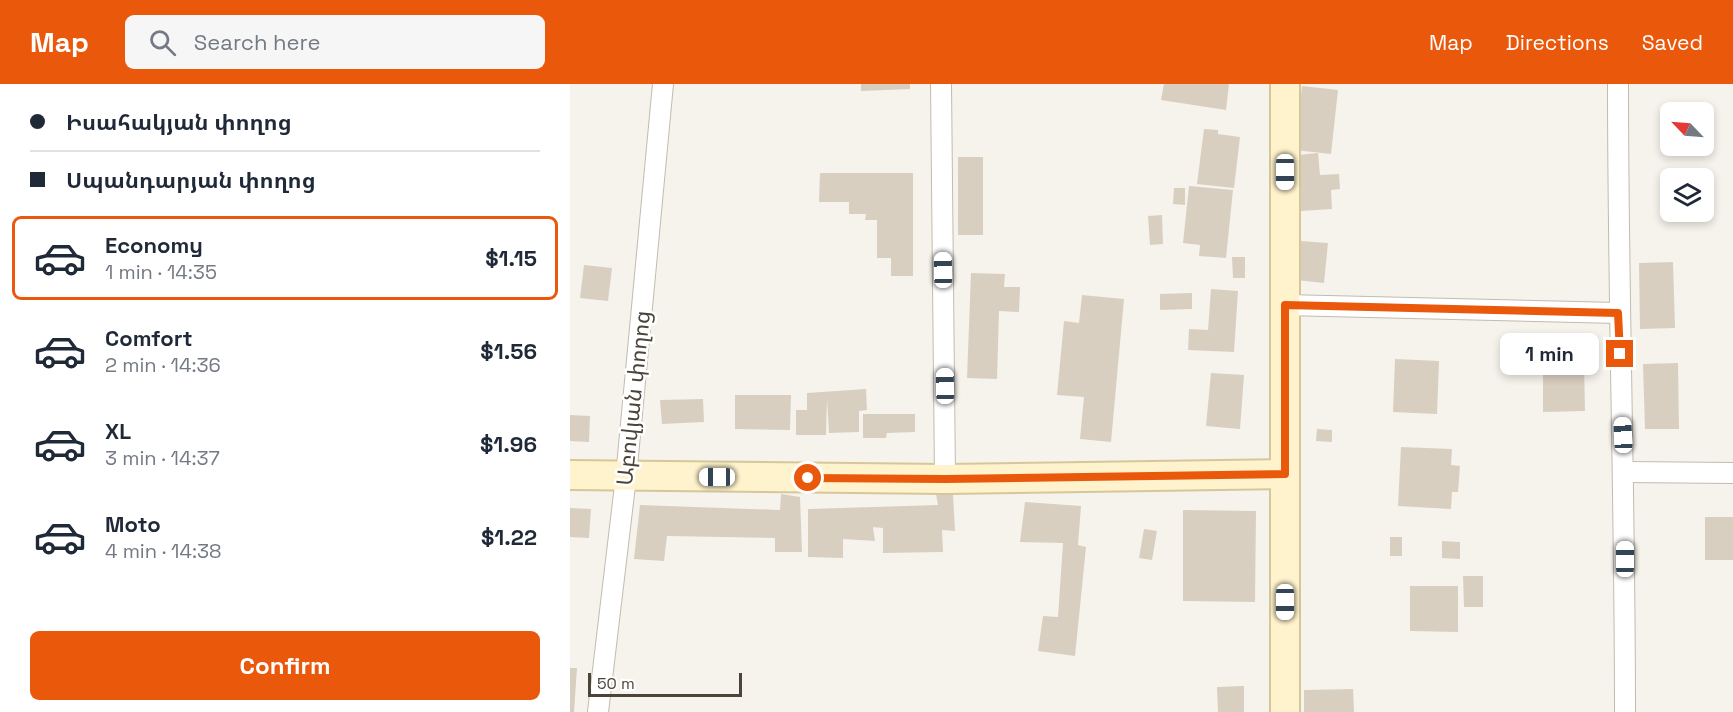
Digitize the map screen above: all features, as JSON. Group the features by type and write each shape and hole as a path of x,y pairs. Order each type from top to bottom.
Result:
{"street":[{"name":"Աբովյան փողոց","path":"598,712 626,477 663,84"},
{"path":"941,84 945,479"},
{"path":"1285,84 1285,712"},
{"path":"1618,84 1618,313 1625,472 1625,712"},
{"path":"1285,305 1618,313"},
{"path":"1625,472 1733,473"},
{"path":"570,475 945,479 1285,474"}],"building":[{"path":"861,84 910,84 910,89 861,91"},
{"path":"1164,84 1229,84 1226,110 1161,100"},
{"path":"1302,86 1338,90 1331,154 1295,150"},
{"path":"1204,129 1218,130 1218,134 1240,137 1234,188 1197,184"},
{"path":"1318,153 1320,175 1339,174 1340,189 1331,190 1332,209 1301,211 1298,155"},
{"path":"958,157 983,157 983,235 958,235"},
{"path":"820,173 913,173 913,276 891,276 891,258 877,258 877,220 865,220 866,214 849,214 849,202 819,202"},
{"path":"1189,186 1233,190 1226,258 1199,256 1200,245 1183,243"},
{"path":"1174,188 1185,188 1185,205 1173,204"},
{"path":"1162,215 1163,244 1150,245 1148,216"},
{"path":"1300,241 1328,243 1324,283 1296,280"},
{"path":"1232,257 1245,257 1245,278 1233,278"},
{"path":"1673,262 1675,328 1640,329 1639,263"},
{"path":"584,265 612,268 608,301 580,298"},
{"path":"971,273 1005,274 1004,287 1020,287 1019,312 999,311 997,379 967,378"},
{"path":"1211,289 1238,291 1234,352 1188,350 1189,329 1208,330"},
{"path":"1192,293 1192,309 1160,310 1160,294"},
{"path":"1082,295 1124,299 1111,442 1080,439 1084,397 1057,395 1064,321 1079,323"},
{"path":"1395,359 1439,361 1437,414 1393,412"},
{"path":"1584,361 1585,411 1543,412 1543,362"},
{"path":"1678,363 1679,429 1645,429 1643,364"},
{"path":"1211,373 1244,375 1240,429 1206,426"},
{"path":"866,389 867,410 859,411 859,432 829,433 827,399 826,435 796,435 796,410 807,410 807,393"},
{"path":"735,395 791,395 790,430 735,429"},
{"path":"703,399 704,422 662,424 660,400"},
{"path":"863,414 915,414 915,432 887,433 886,438 863,438"},
{"path":"570,415 590,416 589,442 570,441"},
{"path":"1317,429 1332,430 1332,442 1316,441"},
{"path":"1401,447 1452,449 1451,465 1460,466 1458,492 1452,492 1451,509 1398,506"},
{"path":"781,494 800,497 802,552 775,552 775,538 667,536 664,561 634,559 640,505 780,510"},
{"path":"936,494 953,494 955,531 942,530 943,552 883,553 883,528 873,527 875,541 843,539 843,558 808,557 808,509 938,505"},
{"path":"1025,502 1081,506 1078,545 1086,547 1075,656 1038,651 1043,616 1058,617 1063,543 1020,542"},
{"path":"570,508 591,509 589,538 570,537"},
{"path":"1183,510 1256,511 1255,602 1183,601"},
{"path":"1705,517 1733,517 1733,560 1705,560"},
{"path":"1144,529 1157,531 1152,560 1139,558"},
{"path":"1390,537 1402,537 1402,556 1390,556"},
{"path":"1442,541 1460,542 1460,559 1442,558"},
{"path":"1463,576 1483,576 1483,607 1464,607"},
{"path":"1410,586 1458,586 1458,632 1410,631"},
{"path":"570,668 577,668 574,712 570,712"},
{"path":"1244,686 1244,712 1218,712 1217,687"},
{"path":"1353,689 1354,712 1304,712 1304,690"}],"route":[{"path":"808,478 945,479 1285,474 1285,305 1618,313 1620,354"}]}
